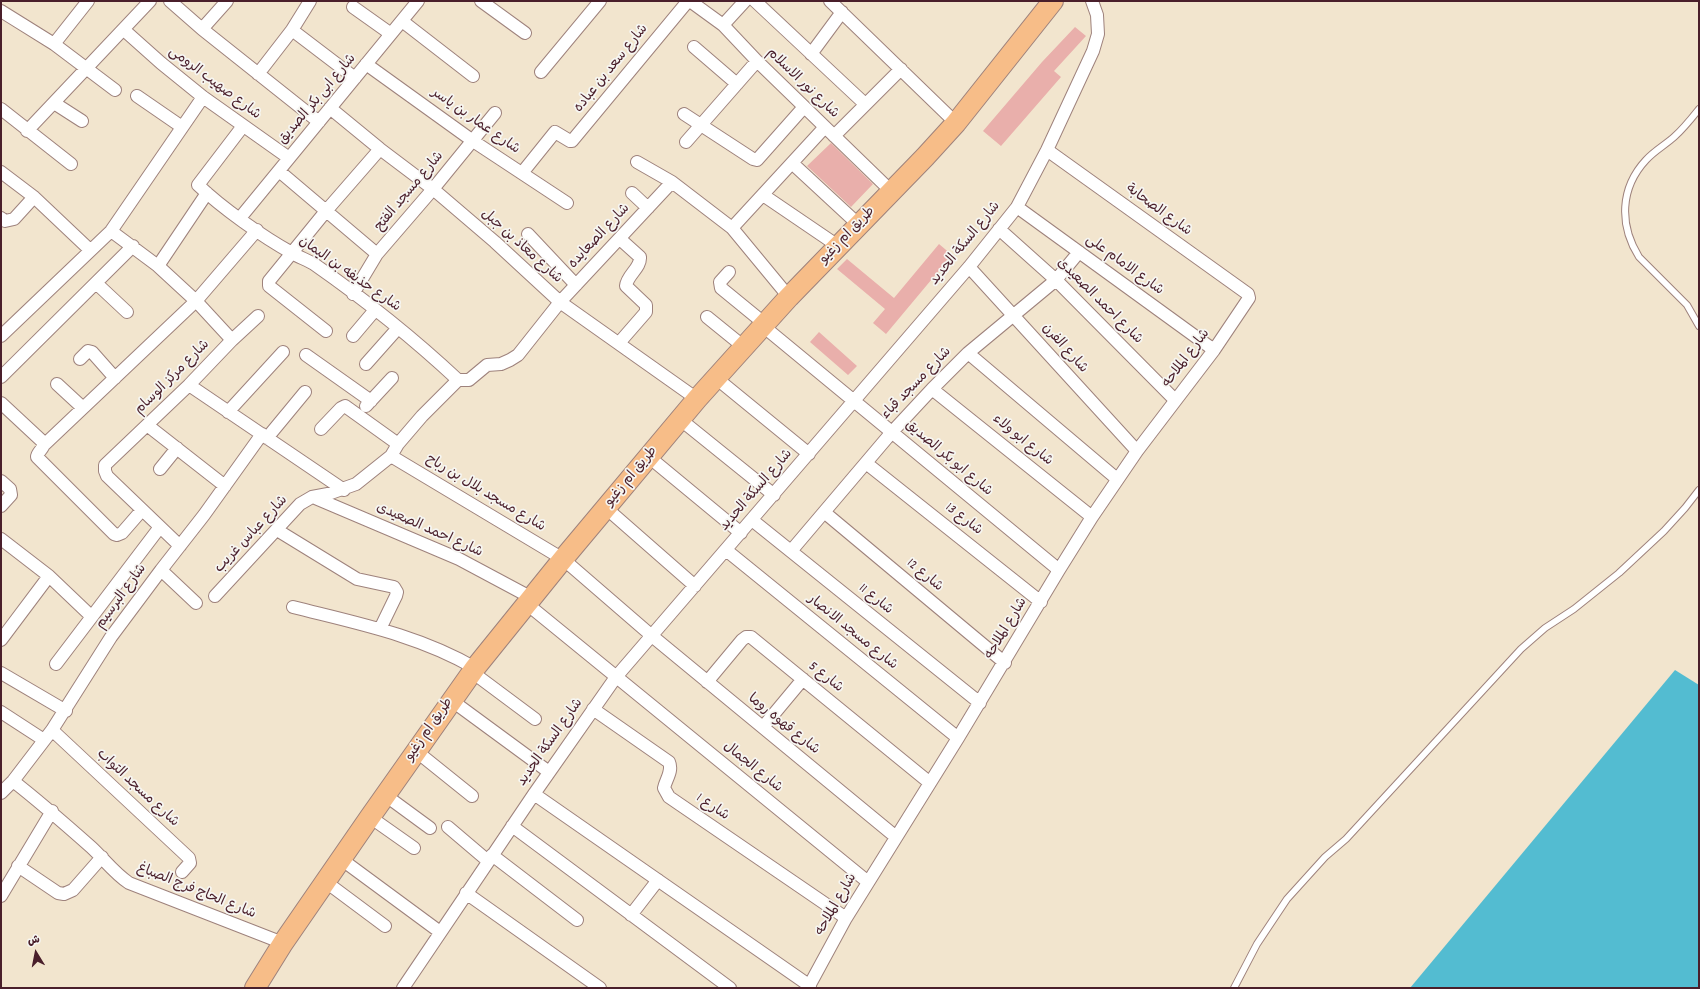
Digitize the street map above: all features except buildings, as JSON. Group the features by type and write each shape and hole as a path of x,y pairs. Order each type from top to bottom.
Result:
{"main road":[{"name":"طريق ام زغيو","path":"255,988 283,943 341,858 473,670 563,559 681,420 697,399 789,297 956,123 1053,1"}],"street":[{"path":"54,44 88,1"},
{"path":"27,131 150,1"},
{"path":"170,1 202,29 319,122"},
{"path":"202,29 227,1"},
{"path":"258,74 292,30 310,1"},
{"name":"شارع ابى بكر الصديق","path":"240,218 418,1"},
{"path":"481,1 525,33"},
{"path":"541,72 600,1"},
{"name":"شارع نور الاسلام","path":"689,1 723,25 757,61 891,191"},
{"name":"شارع سعد بن عباده","path":"522,173 556,132 570,142 572,141 689,1"},
{"path":"723,25 745,1"},
{"path":"830,1 956,123"},
{"name":"شارع السكة الحديد","path":"403,988 466,893 616,677 969,267 1016,207 1047,150 1093,51 1098,34 1097,16 1092,1"},
{"path":"758,2 865,104"},
{"path":"353,7 391,34"},
{"path":"1,11 54,44 115,90"},
{"path":"811,54 842,12"},
{"path":"402,21 473,76"},
{"name":"شارع صهيب الرومى","path":"124,30 161,63 203,97 289,158"},
{"path":"292,30 355,78"},
{"path":"694,47 737,84"},
{"path":"686,142 757,61"},
{"name":"شارع عمار بن ياسر","path":"366,64 473,141 567,203"},
{"path":"834,136 901,69"},
{"path":"137,96 182,127"},
{"path":"1,336 111,231 203,97"},
{"path":"54,103 82,121"},
{"path":"684,114 753,159 759,159 804,106"},
{"name":"شارع معاذ بن جبل","path":"330,108 380,149 434,189 495,242 560,302 697,399"},
{"path":"1,109 27,131 71,164"},
{"name":"شارع مسجد الفتح","path":"353,294 377,254 434,189 495,113"},
{"path":"158,266 203,190 199,183 243,126"},
{"path":"732,228 825,127"},
{"path":"326,330 269,286 269,281 326,211 380,149"},
{"name":"شارع الصحابة","path":"1047,150 1248,294 1249,298"},
{"path":"637,162 672,182 732,228 789,297"},
{"path":"792,163 859,225"},
{"path":"279,171 377,254"},
{"path":"1,172 34,197 90,250"},
{"name":"شارع الصعايده","path":"458,380 469,380 488,366 510,360 518,355 576,284 672,182"},
{"name":"شارع حذيفه بن اليمان","path":"203,190 257,230 292,253 314,264 398,328 458,380"},
{"path":"632,193 648,208"},
{"path":"763,195 838,246"},
{"path":"1,218 5,221 14,219 34,197"},
{"name":"شارع الامام على","path":"1016,207 1214,350"},
{"name":"شارع احمد الصعيدى","path":"999,229 1056,280 1175,400"},
{"path":"180,546 142,510 122,533 117,535 114,534 37,457 37,455 44,445 196,301 257,230"},
{"path":"111,231 158,266 196,301 232,340"},
{"path":"528,234 576,284"},
{"path":"619,343 646,312 647,308 646,305 626,286 627,281 639,263 640,257 620,239"},
{"path":"1,377 133,246"},
{"name":"شارع مسجد قباء","path":"791,551 892,432 932,388 968,353 1056,280 1079,252"},
{"name":"شارع الفرن","path":"969,267 1137,451"},
{"name":"شارع ابو بكر الصديق","path":"729,272 720,282 721,288 854,401 1059,570"},
{"path":"96,283 127,312"},
{"name":"شارع الملاحه","path":"809,987 846,918 1005,663 1059,570 1092,517 1137,451 1214,350 1249,298"},
{"path":"353,336 375,310"},
{"name":"شارع مركز الوسام","path":"142,510 107,476 105,465 189,385 232,340 258,316"},
{"path":"707,317 744,348"},
{"path":"366,364 398,328"},
{"path":"80,359 88,352 92,352 115,378"},
{"path":"228,412 283,352"},
{"path":"968,353 1117,479"},
{"path":"306,355 371,401"},
{"path":"358,414 392,378"},
{"path":"716,378 809,454"},
{"name":"شارع عباس غريب","path":"215,596 300,504 312,497 344,490 356,484 391,456 398,444 422,416 458,380"},
{"path":"57,384 83,408"},
{"path":"189,385 344,490"},
{"name":"شارع ابو ولاء","path":"932,388 1092,517"},
{"name":"شارع البرسيم","path":"1,793 13,781 66,711 111,637 161,570 264,436 305,392"},
{"path":"1,403 44,445"},
{"path":"321,429 343,406 348,406 398,444"},
{"path":"681,420 774,495"},
{"path":"147,425 225,486"},
{"path":"160,469 177,448"},
{"name":"شارع مسجد بلال بن رباح","path":"391,456 563,559 652,636"},
{"path":"649,457 741,533"},
{"name":"شارع 13","path":"866,463 1041,602"},
{"path":"1,480 10,489 11,494 1,506"},
{"name":"شارع احمد الصعيدى","path":"312,497 459,559 529,601 616,677"},
{"path":"606,508 695,586"},
{"name":"شارع 12","path":"824,512 1005,663"},
{"name":"شارع 11","path":"752,520 980,703"},
{"path":"56,664 160,526"},
{"path":"276,530 357,579 394,587 397,592 396,596 380,629"},
{"path":"1,539 49,576 91,616"},
{"name":"شارع مسجد الانصار","path":"726,550 958,738"},
{"path":"161,570 196,603"},
{"path":"1,640 49,576"},
{"path":"293,607 380,629 417,640 437,648 473,670 535,719"},
{"name":"شارع قهوه روما","path":"652,636 896,837"},
{"name":"شارع 5","path":"707,682 742,640 746,637 751,638 930,783"},
{"path":"1,674 66,711"},
{"name":"شارع الجمال","path":"616,677 868,882"},
{"path":"763,727 803,679"},
{"path":"451,700 549,772"},
{"name":"شارع 1","path":"593,709 669,762 671,766 664,788 668,797 846,918"},
{"path":"1,712 44,740"},
{"name":"شارع مسجد التواب","path":"52,730 189,858 190,863 182,872"},
{"path":"416,751 472,796"},
{"name":"شارع الحاج فرج الصباغ","path":"13,781 52,811 102,857 118,876 129,883 283,943"},
{"path":"534,794 809,987"},
{"path":"385,795 430,828"},
{"path":"1,896 52,811"},
{"path":"370,817 414,848"},
{"path":"512,826 730,988"},
{"path":"448,827 577,920"},
{"path":"18,866 58,893 64,894 73,890 102,857"},
{"path":"341,858 440,932"},
{"path":"631,915 658,880"},
{"path":"326,882 385,926"},
{"path":"466,893 600,988"}],"lane":[{"path":"1699,109 1676,136 1648,158 1640,167 1629,186 1624,208 1626,228 1633,248 1639,257 1687,305 1699,326"},
{"path":"1234,988 1271,921 1305,878 1346,839 1521,649 1545,628 1574,609 1619,573 1664,531 1699,490"}],"water":[{"path":"1675,670 1699,685 1699,988 1410,988"}]}
